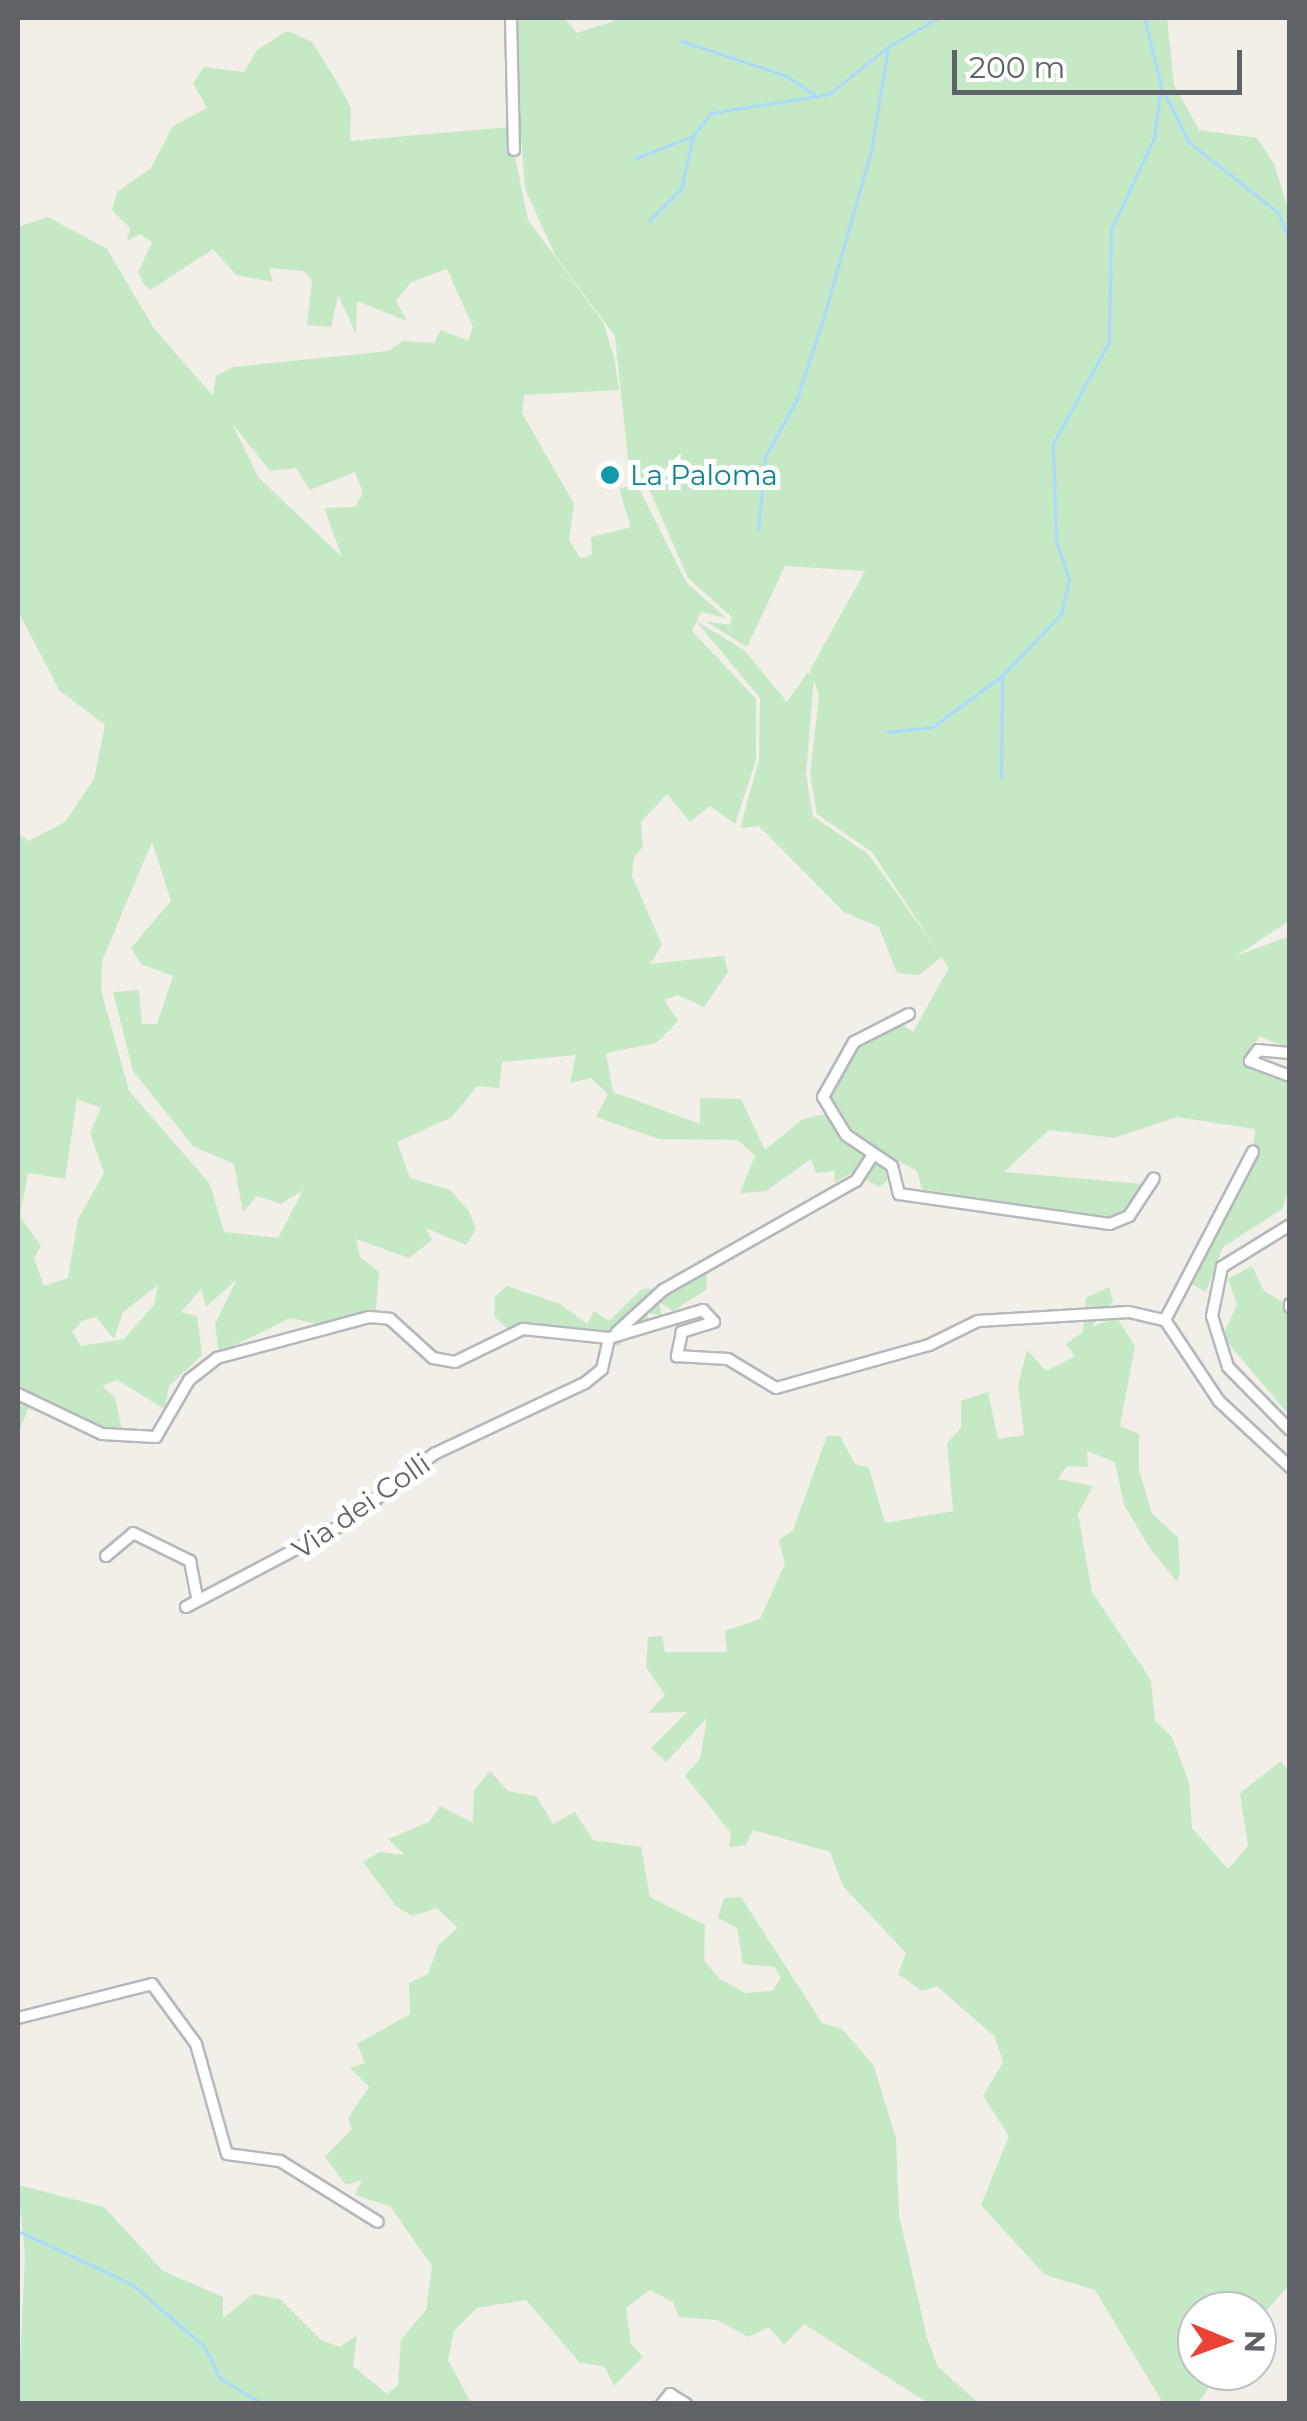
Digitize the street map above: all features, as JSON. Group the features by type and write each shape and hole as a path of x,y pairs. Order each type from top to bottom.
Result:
{"street":[{"path":"511,18 514,150"},
{"path":"910,1014 854,1042 825,1087 831,1115 872,1156 892,1166 899,1194 1094,1225 1129,1216 1154,1178"},
{"path":"1290,1054 1258,1050 1250,1061 1290,1076"},
{"path":"1165,1320 1253,1152"},
{"path":"609,1338 664,1290 846,1188 872,1156"},
{"path":"1290,1225 1222,1267 1212,1316 1228,1367 1290,1430"},
{"path":"18,1394 102,1434 161,1436 189,1380 268,1337 390,1319 434,1358 455,1362 522,1329 609,1338 711,1311 711,1327 674,1342 677,1356 728,1359 792,1387 978,1321 1129,1312 1165,1320 1219,1401 1286,1463"},
{"name":"Via dei Colli","path":"186,1607 197,1596 316,1540 434,1454 585,1382 602,1369 609,1338"},
{"path":"106,1556 134,1533 190,1561 197,1596"},
{"path":"18,2018 152,1984 196,2044 230,2158 280,2161 378,2222"},
{"path":"662,2404 670,2394 686,2404"}],"green space":[{"path":"512,18 564,18 577,33 623,18 1167,18 1174,85 1199,130 1257,138 1274,164 1290,215 1290,920 1236,956 1289,936 1289,1049 1260,1036 1246,1056 1251,1070 1289,1081 1289,1188 1282,1209 1223,1247 1206,1292 1183,1279 1253,1154 1255,1129 1177,1117 1114,1138 1049,1130 1004,1172 1143,1184 1126,1214 1111,1221 922,1189 917,1171 850,1134 826,1097 860,1041 903,1025 913,1032 949,968 872,852 817,814 810,775 819,695 810,670 865,571 785,566 747,647 705,621 730,625 732,617 688,578 650,491 629,469 615,336 556,257 525,189"},
{"path":"287,31 312,42 351,108 350,141 509,127 528,220 603,322 619,390 524,395 522,413 574,504 569,540 581,559 592,554 591,537 631,527 619,489 637,484 686,582 726,618 701,612 692,631 756,699 756,760 735,824 710,806 690,822 667,794 641,822 643,847 634,857 632,876 662,945 650,964 724,956 728,972 704,1007 677,995 664,1000 678,1021 656,1043 606,1053 613,1092 700,1124 700,1098 741,1099 765,1150 803,1119 825,1114 884,1166 887,1181 879,1187 853,1172 834,1183 835,1171 816,1173 811,1159 766,1191 740,1193 755,1156 738,1140 659,1139 596,1117 608,1094 591,1078 570,1083 576,1055 502,1062 499,1088 477,1086 452,1117 397,1142 410,1178 450,1190 469,1211 476,1229 466,1245 426,1228 432,1240 409,1258 356,1239 360,1257 379,1272 376,1310 325,1326 290,1318 219,1353 215,1324 237,1279 206,1307 201,1289 181,1312 197,1316 202,1355 169,1386 165,1409 117,1380 102,1386 115,1397 122,1431 92,1427 34,1395 18,1433 18,834 29,841 65,822 94,779 105,725 59,690 18,611 18,227 48,217 107,249 153,327 213,396 216,376 233,367 389,351 403,341 434,343 441,330 468,341 473,327 447,269 411,282 396,301 407,321 357,301 356,334 338,295 331,327 307,325 312,280 304,271 269,268 273,282 236,275 213,249 151,290 143,283 138,272 152,242 140,234 127,241 130,228 112,210 117,192 151,168 173,126 207,108 193,83 204,67 244,72 257,50","holes":["232,423 270,471 296,468 310,490 355,472 363,493 355,507 324,508 342,557 258,477","152,842 171,901 131,948 141,964 173,976 157,1024 142,1024 139,990 113,992 133,1071 193,1146 234,1164 243,1212 257,1196 281,1204 303,1190 278,1238 224,1232 210,1184 129,1091 101,990 102,961","77,1099 101,1108 90,1133 104,1173 78,1219 68,1278 44,1286 34,1258 41,1246 20,1216 28,1173 65,1179","158,1285 154,1305 124,1339 81,1346 72,1332 82,1321 96,1317 114,1339 123,1312"]},
{"path":"696,621 744,650 787,702 808,672 814,677 806,775 813,816 869,855 942,957 919,975 897,973 879,927 844,912 759,826 740,828 759,760 760,698"},
{"path":"1252,1266 1264,1291 1289,1306 1289,1415 1222,1336 1237,1305 1228,1279"},
{"path":"706,1271 707,1289 673,1311 659,1302 662,1316 644,1312 650,1320 633,1323 620,1346 507,1328 494,1316 495,1296 507,1286 560,1304 587,1324 594,1311 609,1321 642,1289 678,1287 679,1272"},
{"path":"1109,1287 1113,1302 1091,1327 1117,1318 1135,1346 1120,1426 1139,1434 1139,1470 1152,1514 1178,1537 1177,1582 1149,1547 1124,1505 1115,1462 1087,1451 1088,1467 1067,1466 1058,1479 1093,1486 1078,1514 1092,1592 1151,1680 1155,1721 1172,1737 1189,1783 1192,1828 1228,1869 1248,1846 1240,1793 1281,1761 1289,1772 1289,2285 1277,2298 1277,2291 1177,2291 1177,2391 1207,2391 1198,2403 1163,2403 1095,2290 1045,2275 981,2205 1009,2136 983,2096 1003,2062 995,2037 937,1986 922,1991 898,1974 906,1953 843,1886 830,1852 753,1830 746,1845 729,1847 731,1833 685,1776 700,1759 707,1718 666,1762 651,1748 687,1712 648,1713 665,1695 646,1667 648,1637 662,1636 665,1652 727,1652 725,1631 760,1619 785,1564 779,1540 793,1530 827,1436 840,1436 855,1464 869,1468 885,1523 953,1511 947,1443 961,1428 961,1401 988,1392 998,1439 1024,1435 1018,1385 1027,1350 1046,1371 1075,1356 1066,1344 1083,1332 1086,1298"},
{"path":"490,1771 508,1791 536,1796 553,1824 575,1812 593,1840 641,1847 650,1897 705,1925 704,1960 720,1979 745,1993 772,1991 781,1978 775,1967 743,1964 737,1928 718,1918 724,1898 741,1897 822,2023 842,2029 874,2066 896,2139 899,2215 927,2338 938,2367 979,2403 928,2403 804,2324 784,2345 769,2327 748,2337 717,2320 679,2317 673,2302 650,2290 626,2308 631,2344 643,2357 614,2386 604,2366 580,2363 526,2300 477,2308 454,2331 448,2360 471,2403 18,2403 25,2257 18,2185 104,2207 163,2271 223,2297 223,2318 253,2294 280,2299 321,2340 340,2347 357,2335 353,2366 387,2394 398,2385 401,2340 426,2310 432,2266 390,2206 355,2195 362,2180 346,2185 325,2157 352,2129 348,2118 369,2087 350,2068 365,2063 357,2044 410,2014 409,1983 428,1974 439,1944 458,1928 437,1908 412,1916 396,1906 363,1862 380,1852 405,1855 388,1839 429,1822 440,1806 473,1823 474,1790"}],"waterway":[{"path":"758,530 765,457 797,399 824,316 871,151 888,47 938,18"},
{"path":"1001,778 1002,676 1061,614 1069,579 1056,541 1053,444 1109,342 1111,230 1154,138 1161,86 1144,18"},
{"path":"682,41 785,75 814,94"},
{"path":"634,159 693,136 711,113 829,94 888,47"},
{"path":"1163,90 1189,142 1279,213 1290,242"},
{"path":"649,221 681,189 693,136"},
{"path":"887,732 933,727 1000,677"},
{"path":"18,2231 132,2284 205,2347 220,2378 263,2404"}],"place":[{"name":"La Paloma","path":"610,475"}]}
